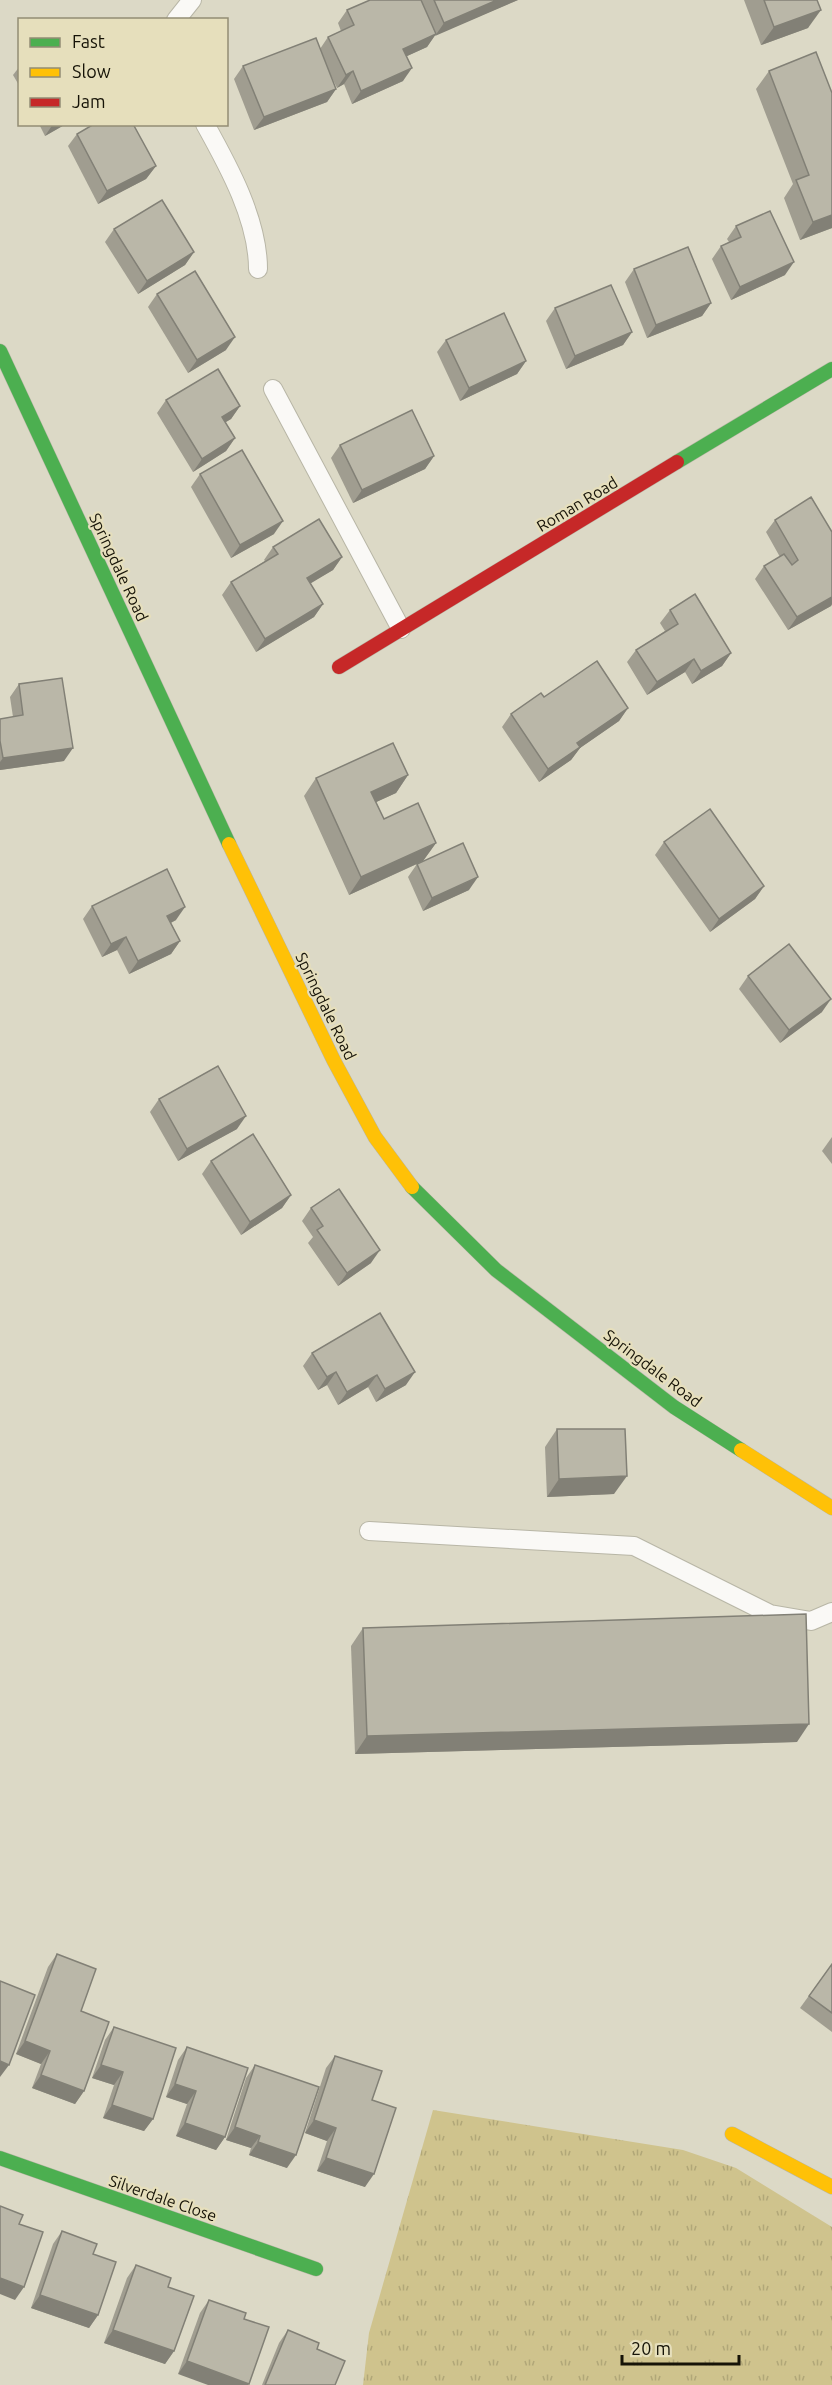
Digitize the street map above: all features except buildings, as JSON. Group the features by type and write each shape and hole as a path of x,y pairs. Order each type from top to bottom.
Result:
{"street":[{"name":"Springdale Road","path":"0,351 201,787 334,1061 375,1137 414,1189 496,1270 674,1407 832,1508"},
{"name":"Roman Road","path":"339,666 832,369"},
{"path":"732,2134 832,2187"},
{"name":"Silverdale Close","path":"0,2158 316,2269"}],"lane":[{"path":"178,18 192,0"},
{"path":"206,126 231,170 258,247 258,269"},
{"path":"273,389 401,629"},
{"path":"369,1530 634,1546 770,1614 811,1622 832,1612"}],"green space":[{"path":"433,2110 683,2150 736,2168 832,2227 832,2385 363,2385 369,2333"}],"traffic: fast":[{"path":"0,351 229,844"},
{"path":"677,462 832,369"},
{"path":"412,1187 496,1270 674,1407 741,1450"},
{"path":"0,2158 316,2269"}],"traffic: slow":[{"path":"229,844 334,1061 375,1137 412,1187"},
{"path":"741,1450 832,1508"},
{"path":"732,2134 832,2187"}],"traffic: jam":[{"path":"339,667 677,462"}]}
